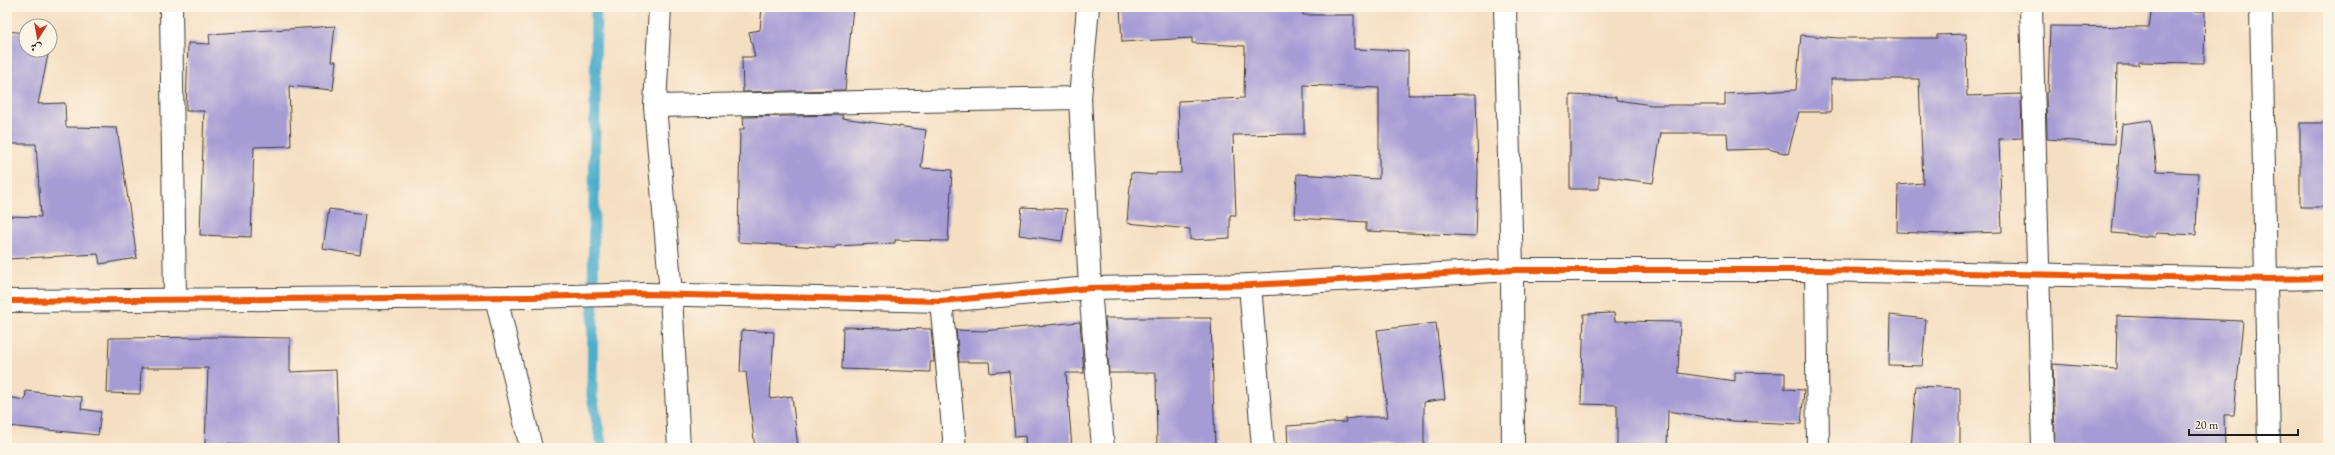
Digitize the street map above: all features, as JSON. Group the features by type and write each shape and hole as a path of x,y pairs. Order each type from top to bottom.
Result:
{"street":[{"path":"171,7 175,299"},
{"path":"660,7 655,106 671,294 679,448"},
{"path":"1088,7 1080,98 1090,288 1103,448"},
{"path":"1505,7 1512,270 1513,448"},
{"path":"2031,7 2040,274 2043,448"},
{"path":"2262,7 2268,279 2269,448"},
{"path":"655,106 1080,98"},
{"path":"7,301 531,297 647,294 941,301 1090,288 1250,285 1512,270 1816,270 2268,279 2328,278"},
{"path":"1816,270 1818,448"},
{"path":"1250,285 1263,448"},
{"path":"496,297 531,448"},
{"path":"941,301 955,448"}],"building":[{"path":"762,7 853,7 845,90 743,92 742,57 755,57 749,32 760,30"},
{"path":"1120,7 1303,7 1303,15 1354,15 1354,49 1408,51 1408,95 1476,94 1478,173 1476,236 1366,231 1366,222 1295,218 1297,174 1379,179 1379,88 1304,85 1304,134 1233,135 1236,215 1230,215 1230,238 1190,240 1190,229 1127,223 1131,173 1156,175 1156,173 1181,173 1178,101 1244,98 1245,46 1192,43 1192,38 1122,42"},
{"path":"2152,7 2193,7 2193,11 2205,11 2204,63 2139,62 2139,65 2117,65 2115,144 2047,139 2046,93 2048,92 2050,26 2149,27"},
{"path":"335,26 331,61 336,61 333,90 289,86 291,146 254,147 251,237 200,235 204,111 186,111 188,43 210,44 209,34"},
{"path":"7,31 18,32 18,58 47,58 38,104 65,103 66,127 117,128 137,258 100,264 98,254 7,259 7,216 41,217 36,144 7,144"},
{"path":"1966,34 1967,96 2021,94 2022,138 1999,139 2002,232 1944,234 1897,232 1898,185 1923,183 1919,79 1831,79 1831,112 1799,112 1788,154 1768,149 1728,150 1727,133 1661,133 1653,183 1599,176 1599,189 1570,189 1570,95 1616,97 1616,100 1652,105 1725,105 1725,94 1796,90 1801,35 1838,38 1937,38 1937,35"},
{"path":"843,115 842,118 926,130 921,168 952,170 948,241 895,240 895,243 836,246 835,248 738,242 740,129 744,129 743,117"},
{"path":"2151,120 2157,171 2198,173 2196,235 2156,233 2155,237 2112,233 2122,124"},
{"path":"2300,123 2328,123 2328,207 2300,207"},
{"path":"1022,207 1067,209 1062,241 1019,235"},
{"path":"329,209 365,214 360,255 323,249"},
{"path":"1614,313 1615,321 1680,322 1678,373 1735,381 1735,372 1785,373 1785,389 1804,390 1801,424 1732,421 1668,411 1667,448 1617,448 1617,405 1581,404 1584,314"},
{"path":"1890,315 1926,319 1922,366 1889,365"},
{"path":"2117,316 2243,321 2234,415 2224,415 2225,448 2055,448 2053,364 2116,369"},
{"path":"1105,318 1211,318 1215,448 1157,448 1156,373 1109,373"},
{"path":"1080,322 1084,373 1066,373 1072,448 1026,448 1025,436 1015,437 1009,371 990,373 989,362 959,362 956,330 983,331"},
{"path":"1436,323 1445,399 1424,402 1424,448 1288,448 1287,426 1346,422 1345,419 1362,417 1388,417 1377,330"},
{"path":"843,327 931,329 934,362 930,362 930,372 842,369"},
{"path":"742,330 774,332 770,399 792,396 798,448 755,448 746,372 740,372"},
{"path":"109,338 290,338 290,372 336,370 339,448 248,448 248,445 205,444 208,368 141,368 140,394 107,393"},
{"path":"1916,386 1960,388 1960,448 1911,448"},
{"path":"26,391 82,397 81,409 101,412 98,435 7,426 7,397 25,400"}],"waterway":[{"path":"596,7 592,396 602,448"}],"cycle path":[{"path":"7,301 531,297 647,294 941,301 1090,288 1250,285 1512,270 1816,270 2268,279 2328,278"}]}
